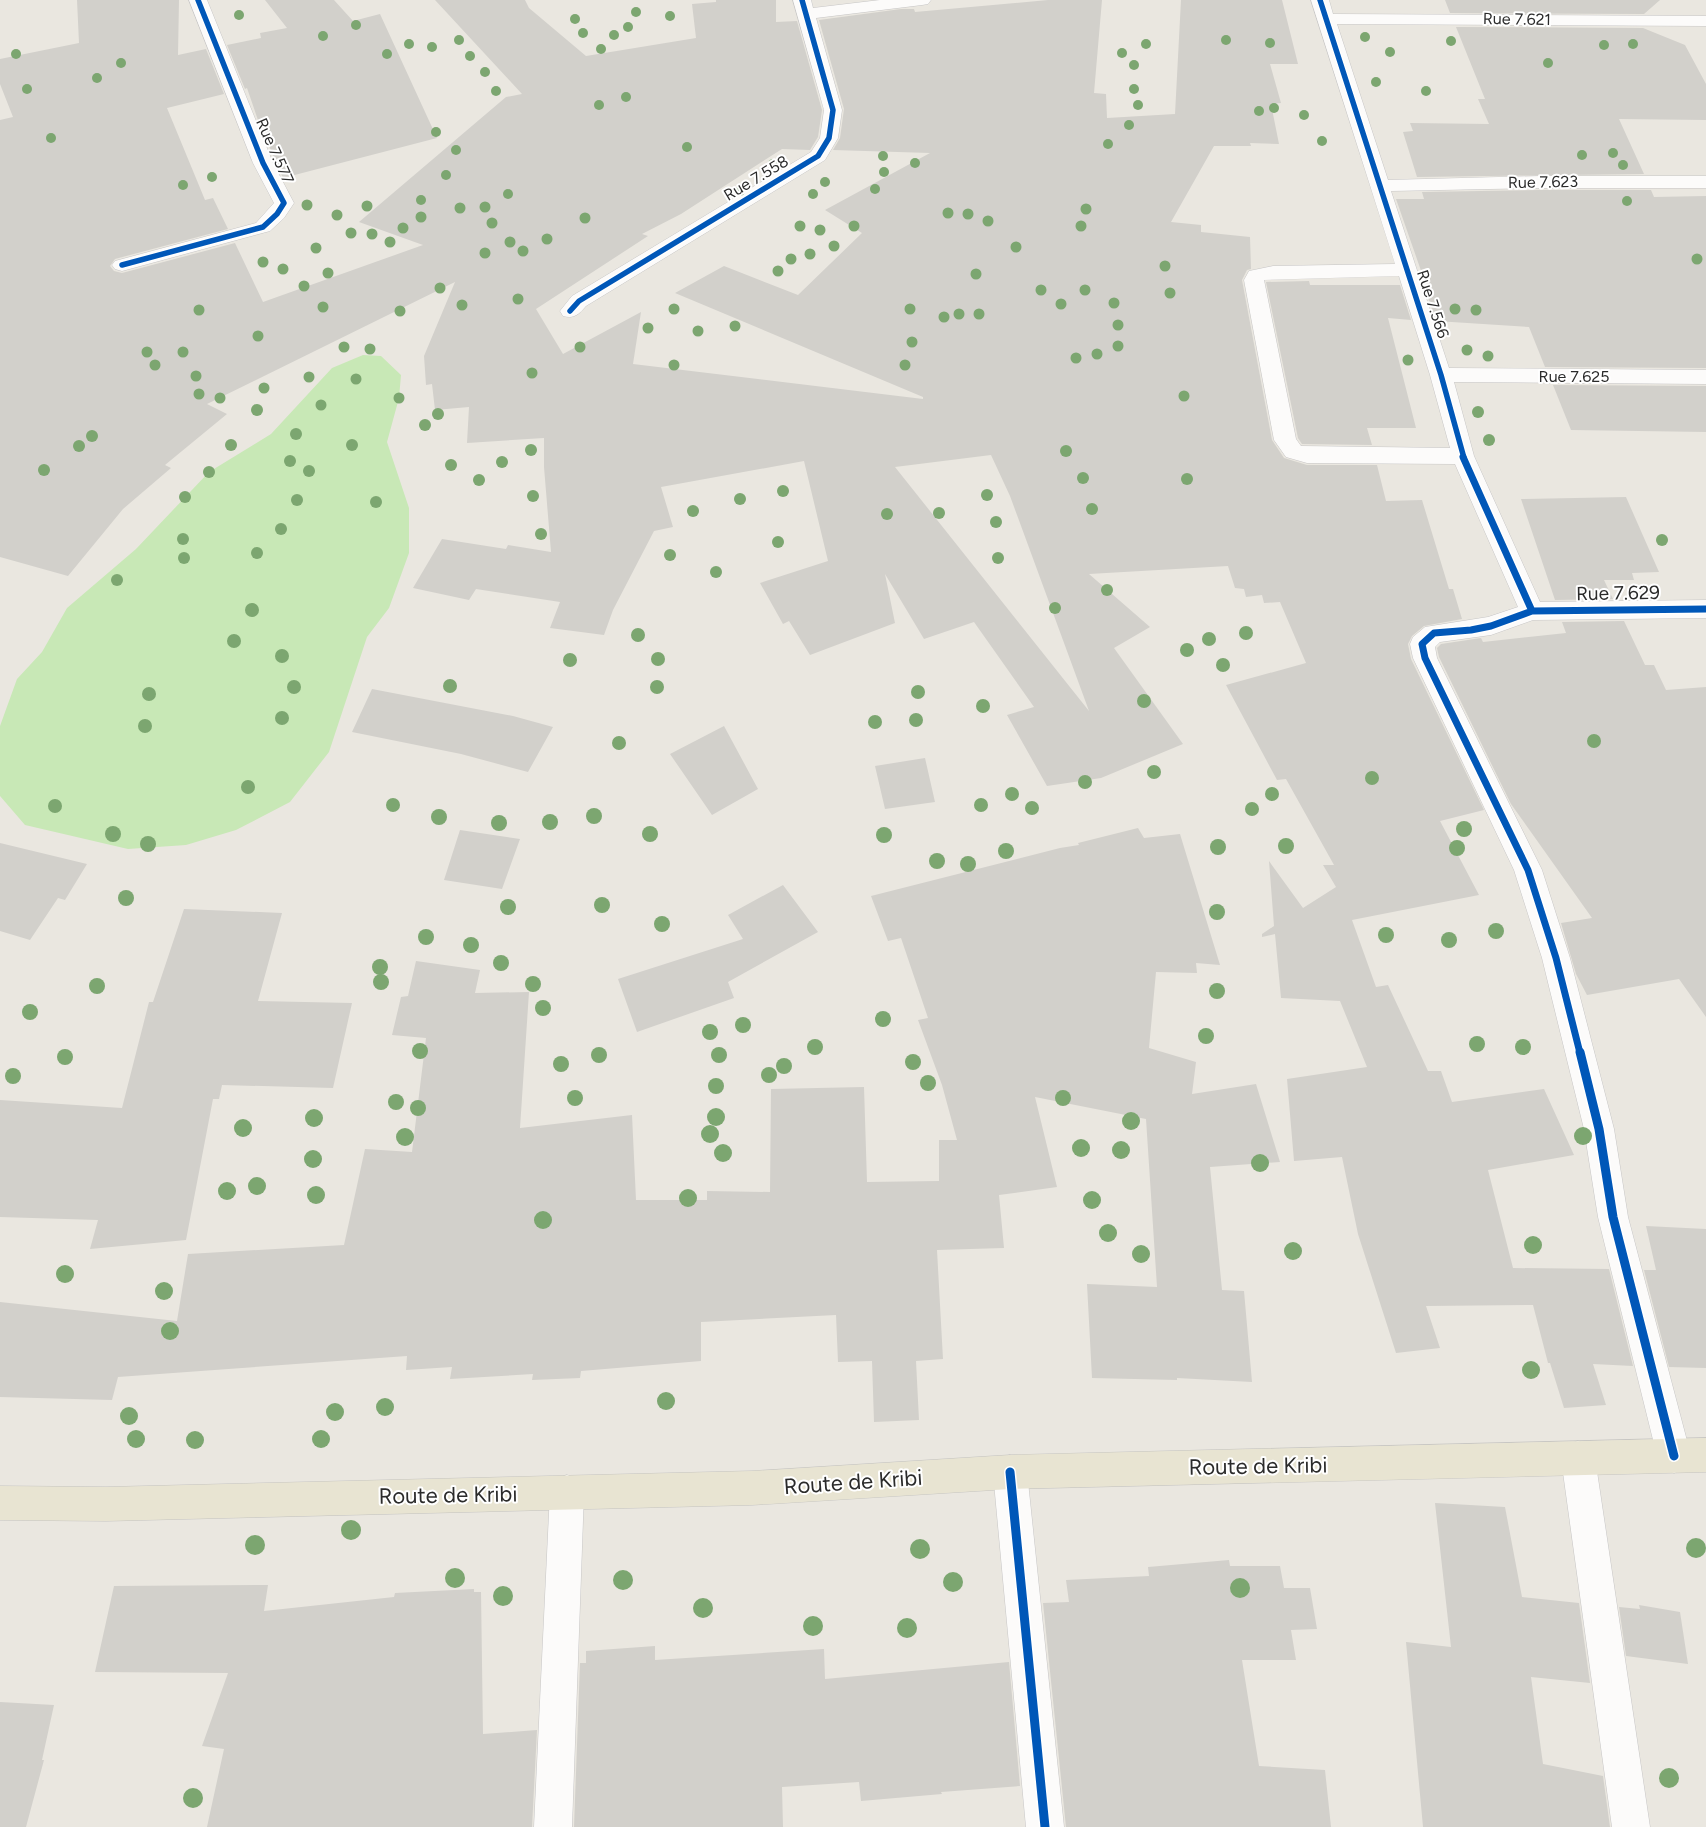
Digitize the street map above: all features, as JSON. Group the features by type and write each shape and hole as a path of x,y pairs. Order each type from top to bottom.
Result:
{"main road":[{"name":"Route de Kribi","path":"0,1503 106,1504 752,1488 1010,1472 1690,1455"}],"street":[{"name":"Rue 7.577","path":"122,265 263,227 278,214 284,203 263,163 198,0"},
{"path":"805,7 922,0"},
{"name":"Rue 7.558","path":"570,311 578,301 818,156 829,138 833,110 805,7"},
{"name":"Rue 7.621","path":"1324,9 1706,22"},
{"name":"Rue 7.566","path":"1324,9 1441,375 1463,456 1532,611"},
{"name":"Rue 7.623","path":"1380,186 1540,182 1706,182"},
{"path":"1407,270 1273,272 1256,275 1254,280 1285,440 1294,452 1307,455 1463,456"},
{"name":"Rue 7.625","path":"1441,375 1706,376"},
{"name":"Rue 7.629","path":"1690,1455 1613,1217 1599,1129 1556,958 1528,870 1426,658 1422,644 1434,633 1472,630 1491,626 1532,611 1706,608"},
{"path":"1578,1458 1630,1827"},
{"path":"1010,1472 1045,1827"},
{"path":"553,1827 567,1492"}],"green space":[{"path":"363,355 381,356 401,375 399,398 387,442 409,508 409,553 389,608 367,637 329,752 290,802 236,830 186,845 128,849 25,825 0,796 0,726 17,679 42,652 67,608 136,549 209,472 271,434 332,368"}],"building":[{"path":"77,0 179,0 178,55 206,49 224,94 167,108 205,200 213,198 228,229 115,259 110,266 114,271 122,273 235,243 263,302 423,245 359,222 506,97 522,94 435,0 525,0 529,8 586,56 696,38 692,4 716,2 716,0 776,0 776,22 797,21 822,110 818,137 810,150 782,149 681,214 642,234 648,236 536,309 563,354 641,312 633,364 923,399 923,397 675,293 724,266 798,295 862,233 825,210 930,153 833,150 840,138 844,109 819,20 901,9 914,9 915,12 1048,0 1102,0 1094,93 1106,94 1107,118 1175,114 1181,0 1282,0 1298,64 1270,64 1281,103 1271,104 1279,144 1250,143 1251,146 1214,146 1171,222 1201,225 1201,232 1250,237 1251,269 1247,270 1242,280 1272,440 1284,458 1307,465 1377,465 1386,501 1422,500 1449,589 1453,589 1462,619 1424,626 1412,636 1408,644 1411,659 1484,810 1440,821 1479,895 1352,920 1376,987 1388,985 1428,1071 1441,1071 1452,1102 1544,1089 1574,1155 1488,1170 1513,1268 1609,1269 1633,1366 1593,1364 1606,1405 1564,1408 1550,1363 1548,1363 1533,1305 1426,1306 1440,1348 1396,1353 1358,1234 1342,1157 1294,1161 1287,1079 1367,1067 1340,1001 1281,998 1275,934 1262,937 1262,934 1274,926 1269,861 1303,908 1336,887 1323,865 1334,865 1286,779 1277,780 1226,685 1306,663 1280,602 1264,603 1262,595 1246,597 1244,589 1235,588 1228,566 1089,574 1150,627 1114,648 1183,744 1101,778 1047,786 1007,715 1034,707 974,622 924,639 885,574 895,623 810,655 789,621 783,624 760,583 828,561 804,461 661,487 673,527 654,531 613,610 604,635 550,628 560,602 476,589 469,600 413,588 442,539 506,549 508,545 551,552 544,467 544,438 467,443 469,407 435,410 432,384 426,385 424,356 455,282 207,404 227,414 165,465 171,468 123,509 68,576 0,557 0,120 13,117 0,84 0,59 79,43","holes":["991,455 1010,496 1089,711 895,467"]},
{"path":"265,0 334,0 353,21 380,14 437,138 283,178 259,123 247,88 245,89 227,45 261,38 260,33 287,28"},
{"path":"1445,0 1660,0 1644,14 1450,13"},
{"path":"1456,27 1643,28 1685,45 1706,84 1706,120 1619,119 1644,174 1417,177 1403,132 1413,131 1410,123 1489,124 1478,99 1485,99"},
{"path":"1651,190 1654,197 1706,196 1706,368 1545,367 1529,327 1436,321 1424,285 1426,285 1396,199 1424,199 1422,192"},
{"path":"1309,281 1310,285 1400,285 1411,320 1388,318 1416,428 1367,428 1372,445 1302,444 1298,438 1266,282"},
{"path":"1553,385 1706,386 1706,432 1571,430"},
{"path":"1626,497 1659,572 1632,573 1634,580 1604,580 1613,599 1555,600 1521,499"},
{"path":"1624,621 1645,665 1654,665 1666,690 1706,687 1706,1017 1679,979 1587,995 1576,974 1561,923 1592,918 1511,804 1439,657 1437,648 1441,644 1481,638 1483,642 1566,633 1562,622"},
{"path":"372,689 513,716 553,727 528,772 461,754 352,732"},
{"path":"724,726 758,789 712,815 670,754"},
{"path":"925,758 935,802 885,809 875,766"},
{"path":"1138,828 1144,838 1180,834 1220,965 1196,963 1197,973 1156,972 1149,1048 1196,1062 1192,1094 1256,1084 1280,1162 1210,1167 1222,1290 1244,1291 1252,1382 1177,1378 1177,1380 1092,1378 1087,1284 1157,1287 1146,1119 1035,1097 1057,1187 999,1195 1004,1248 937,1250 943,1359 916,1361 919,1420 874,1422 872,1361 838,1362 836,1315 701,1322 701,1361 581,1371 580,1378 532,1380 533,1374 450,1379 452,1367 406,1370 407,1356 118,1377 112,1400 0,1397 0,1302 177,1321 188,1254 344,1245 365,1149 412,1152 426,1038 392,1035 401,997 408,996 416,961 480,970 475,993 529,992 520,1128 632,1115 636,1200 707,1200 707,1191 770,1192 771,1089 864,1087 867,1182 939,1181 939,1140 957,1140 942,1085 918,1020 928,1018 901,938 888,941 871,896 1060,848 1079,845 1078,843"},
{"path":"460,830 520,839 502,889 444,880"},
{"path":"0,843 87,864 65,900 58,898 30,940 0,931"},
{"path":"783,885 818,932 728,982 734,998 637,1032 618,979 743,939 728,915"},
{"path":"184,909 282,913 258,1001 352,1003 333,1088 222,1085 219,1099 213,1099 186,1240 90,1249 98,1220 0,1217 0,1100 122,1108 149,1002 153,1002"},
{"path":"1646,1226 1706,1229 1706,1368 1669,1367 1644,1270 1656,1270"},
{"path":"1435,1503 1505,1507 1522,1597 1579,1603 1590,1683 1531,1677 1543,1764 1603,1776 1610,1827 1423,1827 1406,1642 1451,1647"},
{"path":"1229,1560 1230,1566 1280,1566 1284,1588 1310,1588 1317,1629 1291,1630 1296,1660 1242,1660 1259,1766 1325,1770 1331,1827 1066,1827 1043,1603 1069,1602 1066,1580 1149,1576 1148,1567"},
{"path":"268,1585 264,1611 394,1597 395,1593 474,1589 474,1592 481,1592 483,1734 537,1730 532,1827 207,1827 224,1749 202,1746 228,1673 95,1672 114,1586"},
{"path":"1639,1605 1680,1612 1688,1664 1626,1656 1619,1607 1640,1609"},
{"path":"655,1646 655,1660 824,1649 825,1679 1009,1662 1020,1786 861,1801 859,1782 782,1787 783,1827 574,1827 580,1663 586,1663 586,1651"},
{"path":"0,1702 54,1705 42,1760 44,1760 26,1827 0,1827"}],"cycle path":[{"path":"122,265 263,227 277,214 284,203 263,163 198,0"},
{"path":"570,311 579,301 818,156 829,138 833,110 802,0"},
{"path":"1320,0 1441,375 1463,456 1532,611"},
{"path":"1674,1456 1613,1217 1599,1129 1556,958 1528,870 1425,658 1422,644 1434,633 1471,630 1491,626 1532,611 1706,609"},
{"path":"1010,1472 1045,1827"}]}
